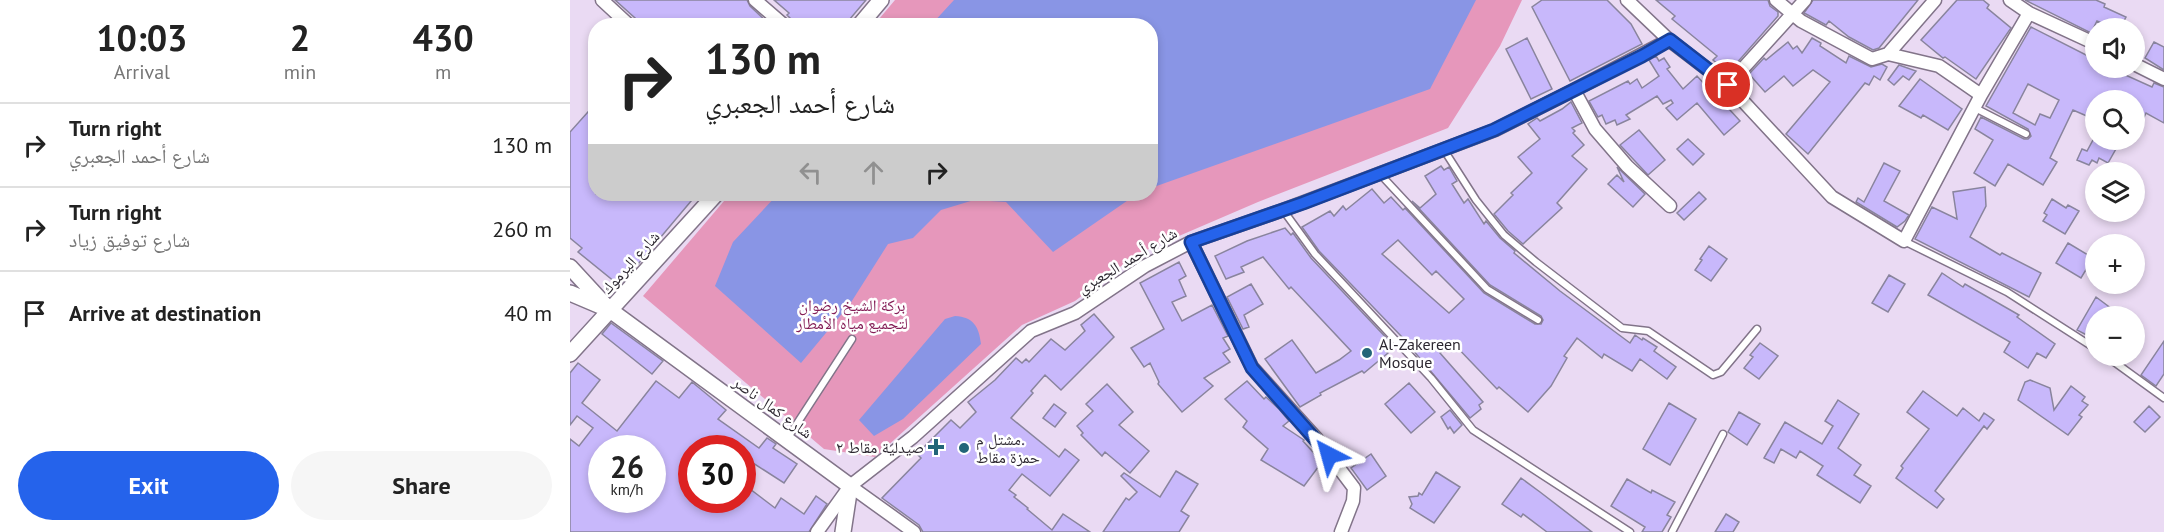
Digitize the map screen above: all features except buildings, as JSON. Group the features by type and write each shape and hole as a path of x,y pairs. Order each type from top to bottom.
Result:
{"street":[{"path":"602,0 621,18"},
{"path":"755,0 776,18"},
{"path":"866,18 881,0"},
{"path":"1627,0 1670,40 1728,85 1832,197 1904,241 1981,95 2028,13"},
{"path":"1776,0 1792,14 1872,59 1888,54 1939,66 1981,95"},
{"path":"1728,85 1805,0"},
{"path":"1888,54 1935,0"},
{"path":"2010,0 2028,13 2085,39"},
{"name":"شارع أحمد الجعبري","path":"817,532 850,486 913,437 1031,331 1075,313 1145,266 1191,242 1283,210 1494,130 1670,40"},
{"path":"2145,70 2164,79"},
{"path":"1574,90 1595,129 1627,166 1670,206"},
{"name":"شارع اليرموك","path":"570,354 710,201"},
{"path":"1191,242 1252,368 1317,439 1354,488 1353,501 1341,532"},
{"name":"شارع كمال ناصر","path":"570,267 610,310 914,532"},
{"name":"شارع كمال ناصر","path":"570,293 610,310"},
{"path":"843,532 850,486"}],"lane":[{"path":"1975,108 2026,134"},
{"path":"1444,149 1476,200 1504,235 1622,328 1648,331 1713,375 1721,372 1757,329"},
{"path":"1380,174 1487,289 1538,320"},
{"path":"1283,210 1316,254 1431,378 1473,430 1630,532"},
{"path":"1904,241 2007,292 2085,342"},
{"path":"787,440 852,339"},
{"path":"2120,366 2164,398"},
{"path":"1672,532 1723,434"}],"green space":[{"name":"بركة الشيخ رضوان لتجميع مياه الأمطار","path":"895,0 1522,0 1500,46 1448,128 1258,202 1137,254 1075,301 1022,325 875,457 824,449 643,296 724,201 1158,201 1158,18 880,18"}],"water":[{"path":"954,0 1476,0 1430,89 1158,186 1158,18 937,18"},
{"name":"بركة الشيخ رضوان لتجميع مياه الأمطار","path":"771,201 971,201 941,210 913,238 888,244 850,304 801,363 715,286 733,242"},
{"name":"بركة الشيخ رضوان لتجميع مياه الأمطار","path":"990,201 1127,201 1053,252 1006,202"},
{"path":"955,316 966,318 977,327 981,344 903,419 874,436 859,420 945,319"}],"place":[{"name":"Al-Zakereen Mosque","path":"1367,353"},
{"name":"صيدلية مقاط ٢","path":"936,447"},
{"name":"مشتل م. حمزة مقاط","path":"964,448"}],"route":[{"path":"1329,455 1252,368 1191,242 1303,203 1494,130 1670,40 1728,85"}]}
